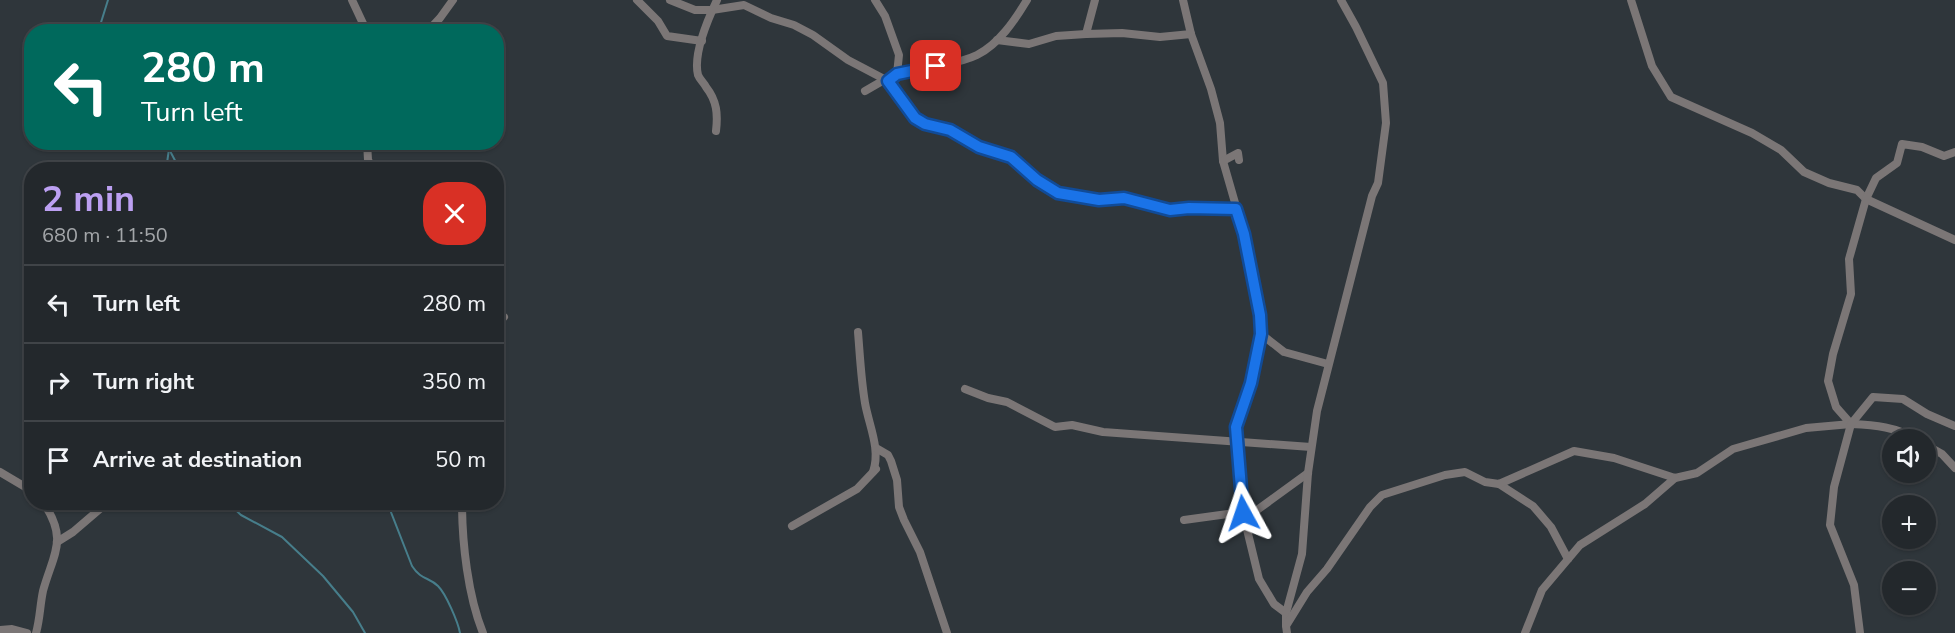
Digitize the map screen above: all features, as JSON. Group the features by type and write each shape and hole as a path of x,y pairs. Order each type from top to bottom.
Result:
{"street":[{"path":"352,0 363,24"},
{"path":"435,24 453,0"},
{"path":"637,0 658,21 666,36 702,41"},
{"path":"670,0 695,10 712,10 744,4 771,18 794,25 813,35 848,60 886,80 915,118 925,124 950,130 979,147 1011,157 1037,180 1058,193 1099,200 1124,198 1170,210 1236,209"},
{"path":"716,131 718,116 716,104 699,77 697,61 704,28 717,0"},
{"path":"875,0 885,16 899,55 897,74"},
{"path":"865,91 897,74 956,63 978,55 997,40 1013,22 1027,0"},
{"path":"1086,34 1095,0"},
{"path":"1183,0 1191,34 1211,89 1220,123 1223,161 1244,234 1260,315 1261,334 1251,383 1236,427 1243,513 1259,579 1274,604 1286,614"},
{"path":"1285,631 1286,614 1302,554 1311,447 1328,364 1349,291 1372,196 1378,183 1386,123 1383,83 1341,0"},
{"path":"1631,0 1652,66 1671,97 1752,133 1781,150 1804,172 1829,183 1857,189 1866,199 1955,240"},
{"path":"997,40 1029,44 1056,36 1086,34 1122,33 1160,37 1191,34"},
{"path":"1851,424 1836,407 1828,381 1833,354 1851,294 1849,259 1866,199 1876,178 1897,163 1902,144 1922,147 1944,156 1955,152"},
{"path":"1223,161 1238,153 1239,160"},
{"path":"858,332 862,385 876,448 877,461 873,472"},
{"path":"1261,334 1284,352 1328,364"},
{"path":"965,389 1007,402 1055,427 1072,425 1102,432 1311,447"},
{"path":"1860,633 1854,585 1830,525 1834,487 1851,424 1873,397 1903,399 1927,414 1955,426"},
{"path":"1525,633 1542,590 1580,545 1645,504 1674,478 1697,473 1733,449 1806,428 1851,424 1885,429"},
{"path":"876,448 888,455 897,480 899,507 920,552 947,633"},
{"path":"1285,631 1307,592 1327,569 1364,515 1383,495 1445,475 1465,472 1485,483 1499,484 1574,451 1614,458 1674,478"},
{"path":"1936,451 1955,468"},
{"path":"792,526 857,489 888,455"},
{"path":"0,472 24,486"},
{"path":"1184,520 1252,513 1308,473"},
{"path":"1499,484 1533,506 1551,527 1568,560"},
{"path":"36,633 43,594 55,559 57,543 52,519 47,510"},
{"path":"57,543 98,510"},
{"path":"462,510 462,528 475,614 483,633"},
{"path":"0,630 12,629 27,633"}],"waterway":[{"path":"100,24 108,0"},
{"path":"167,162 169,150"},
{"path":"170,150 176,162"},
{"path":"236,510 282,537 323,576 353,612 365,633"},
{"path":"390,510 412,566 441,590 451,608 460,633"}],"route":[{"path":"936,66 897,74 888,81 915,118 925,124 950,130 979,147 1011,157 1037,180 1058,193 1099,200 1124,198 1170,210 1236,209 1244,234 1260,315 1261,334 1251,383 1236,427 1243,513"}]}
